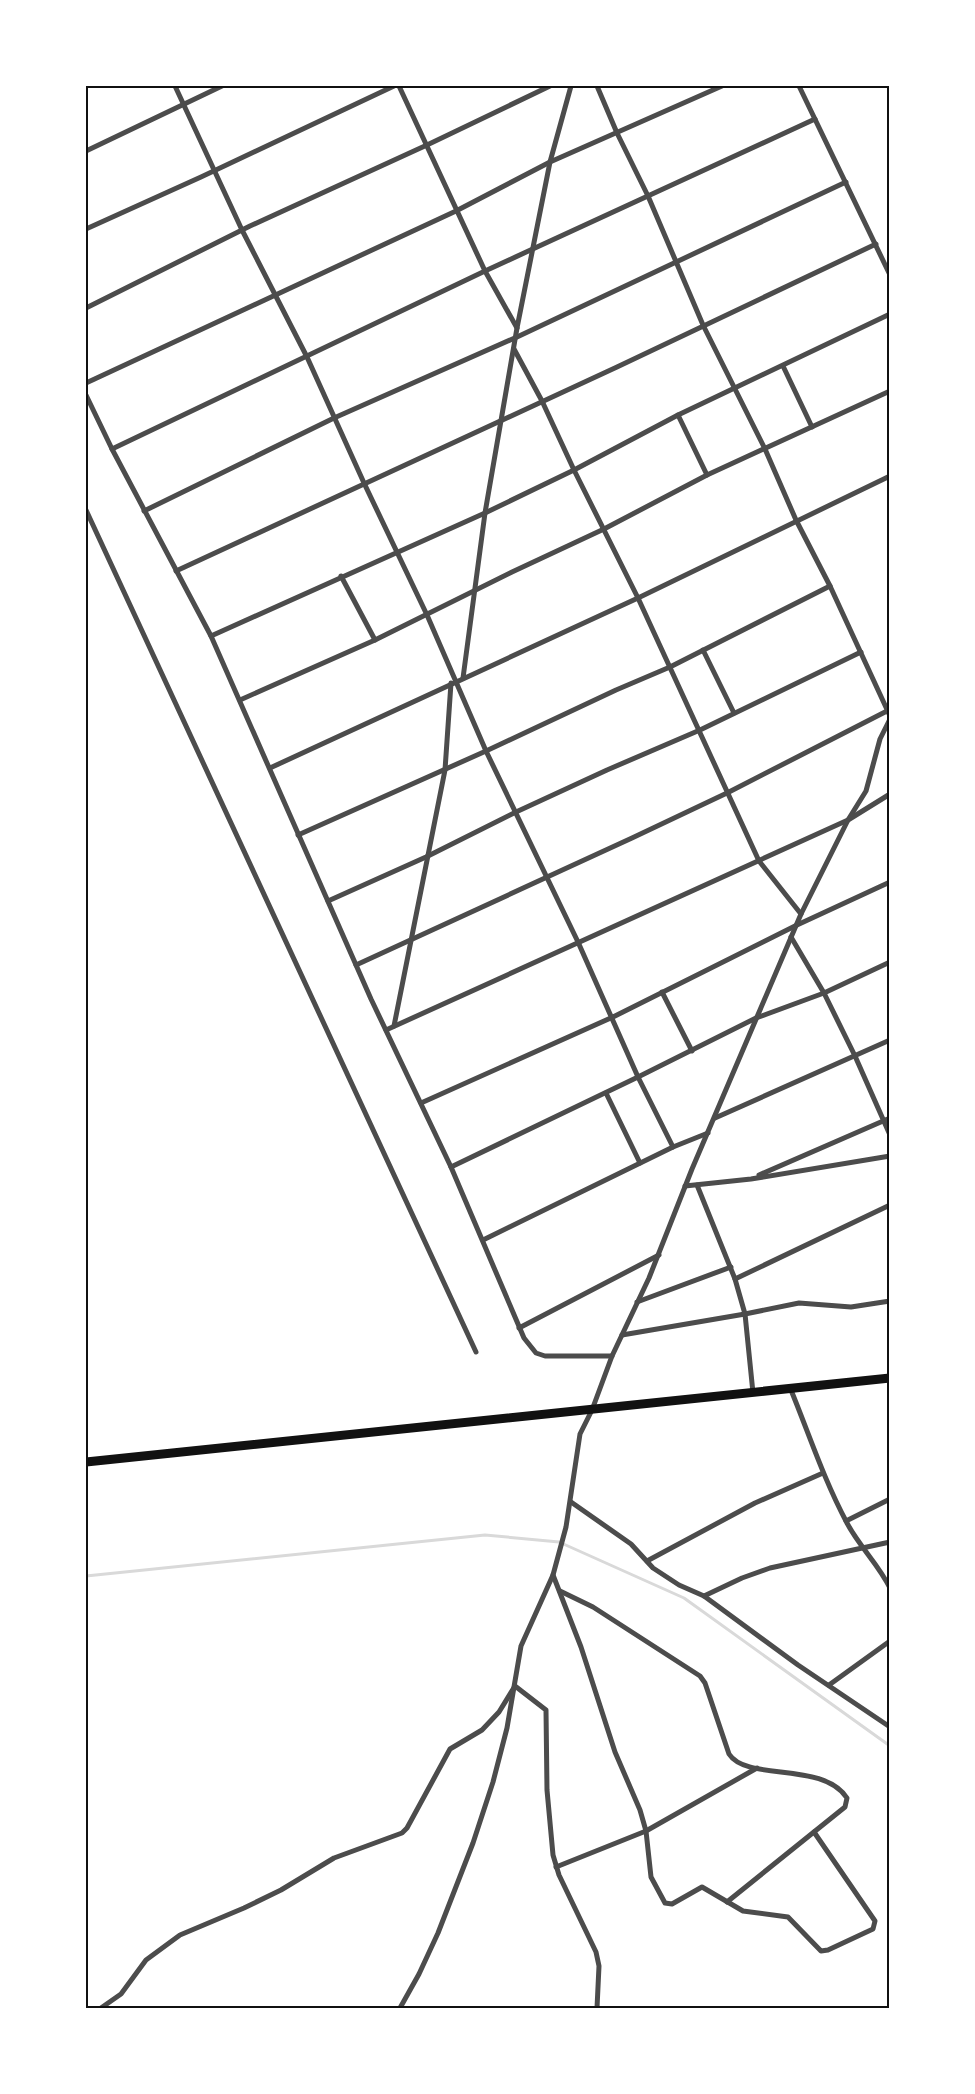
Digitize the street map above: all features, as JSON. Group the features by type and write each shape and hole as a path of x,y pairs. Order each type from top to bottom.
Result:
{"highway":[{"path":"86,1462 890,1378"}],"street":[{"path":"175,86 242,230 307,357 427,615 453,682 673,1147"},
{"path":"86,151 222,86"},
{"path":"86,229 394,86"},
{"path":"399,86 485,271 518,328"},
{"path":"531,86 535,93"},
{"path":"86,308 242,230 550,86"},
{"path":"463,678 485,513 532,250 550,162 572,86"},
{"path":"400,2008 431,1951 473,1842 498,1764 521,1646 553,1575 571,1502 579,1440 612,1356 659,1255 685,1186 801,914 848,820 866,791 889,716 765,449 703,325 648,196 617,134 597,86"},
{"path":"86,383 456,211 550,162 722,86"},
{"path":"799,86 890,275"},
{"path":"112,449 485,271 815,119"},
{"path":"144,511 334,418 517,337 846,182"},
{"path":"176,571 617,367 876,244"},
{"path":"883,260 890,257"},
{"path":"211,636 485,513 574,470 678,415 890,314"},
{"path":"514,349 542,401 638,598 759,861 801,914"},
{"path":"783,366 812,427"},
{"path":"240,700 375,640 604,529 707,475 890,391"},
{"path":"86,395 144,511 211,636 356,965 452,1167 519,1328 530,1347 536,1353 545,1356 612,1356"},
{"path":"678,415 707,475"},
{"path":"270,768 638,598 890,476"},
{"path":"86,510 476,1352"},
{"path":"341,576 375,640"},
{"path":"298,835 670,667 830,586"},
{"path":"703,650 734,713"},
{"path":"328,901 426,857 516,812 700,730 861,652"},
{"path":"394,1026 445,770 453,682"},
{"path":"356,965 547,878 889,716"},
{"path":"386,1030 848,820 890,794"},
{"path":"421,1103 613,1017 797,925 890,882"},
{"path":"791,938 824,993 890,1136"},
{"path":"452,1167 756,1018 824,993 890,962"},
{"path":"662,992 692,1051"},
{"path":"715,1118 890,1040"},
{"path":"606,1093 640,1163"},
{"path":"751,1179 890,1118"},
{"path":"483,1240 673,1147 708,1133"},
{"path":"685,1186 751,1179 890,1156"},
{"path":"697,1185 735,1279 745,1314 753,1393"},
{"path":"735,1279 890,1205"},
{"path":"519,1328 659,1255"},
{"path":"637,1302 730,1267"},
{"path":"622,1335 799,1303 851,1307 890,1301"},
{"path":"791,1390 823,1473 846,1521 861,1548 890,1588"},
{"path":"647,1561 761,1500 823,1473"},
{"path":"846,1521 890,1499"},
{"path":"571,1502 627,1541 653,1568 679,1585 704,1596 798,1665 890,1727"},
{"path":"704,1596 736,1580 770,1568 890,1542"},
{"path":"553,1575 588,1667 615,1752 637,1802 646,1831 651,1877 665,1903 672,1904 702,1887 749,1912 788,1917 821,1951 828,1950 873,1929 875,1921 814,1832"},
{"path":"559,1591 593,1607 700,1676 705,1683 729,1754 736,1762 757,1768 800,1774 825,1782 847,1798 846,1805 727,1902"},
{"path":"829,1685 890,1641"},
{"path":"515,1686 546,1710 547,1790 556,1867 596,1952 597,2008"},
{"path":"101,2008 121,1994 146,1960 180,1935 281,1890 334,1858 402,1833 450,1749 482,1730 499,1712 515,1686"},
{"path":"556,1867 646,1831 757,1768"}],"waterway":[{"path":"86,1576 485,1535 559,1542 684,1598 890,1746"}]}
